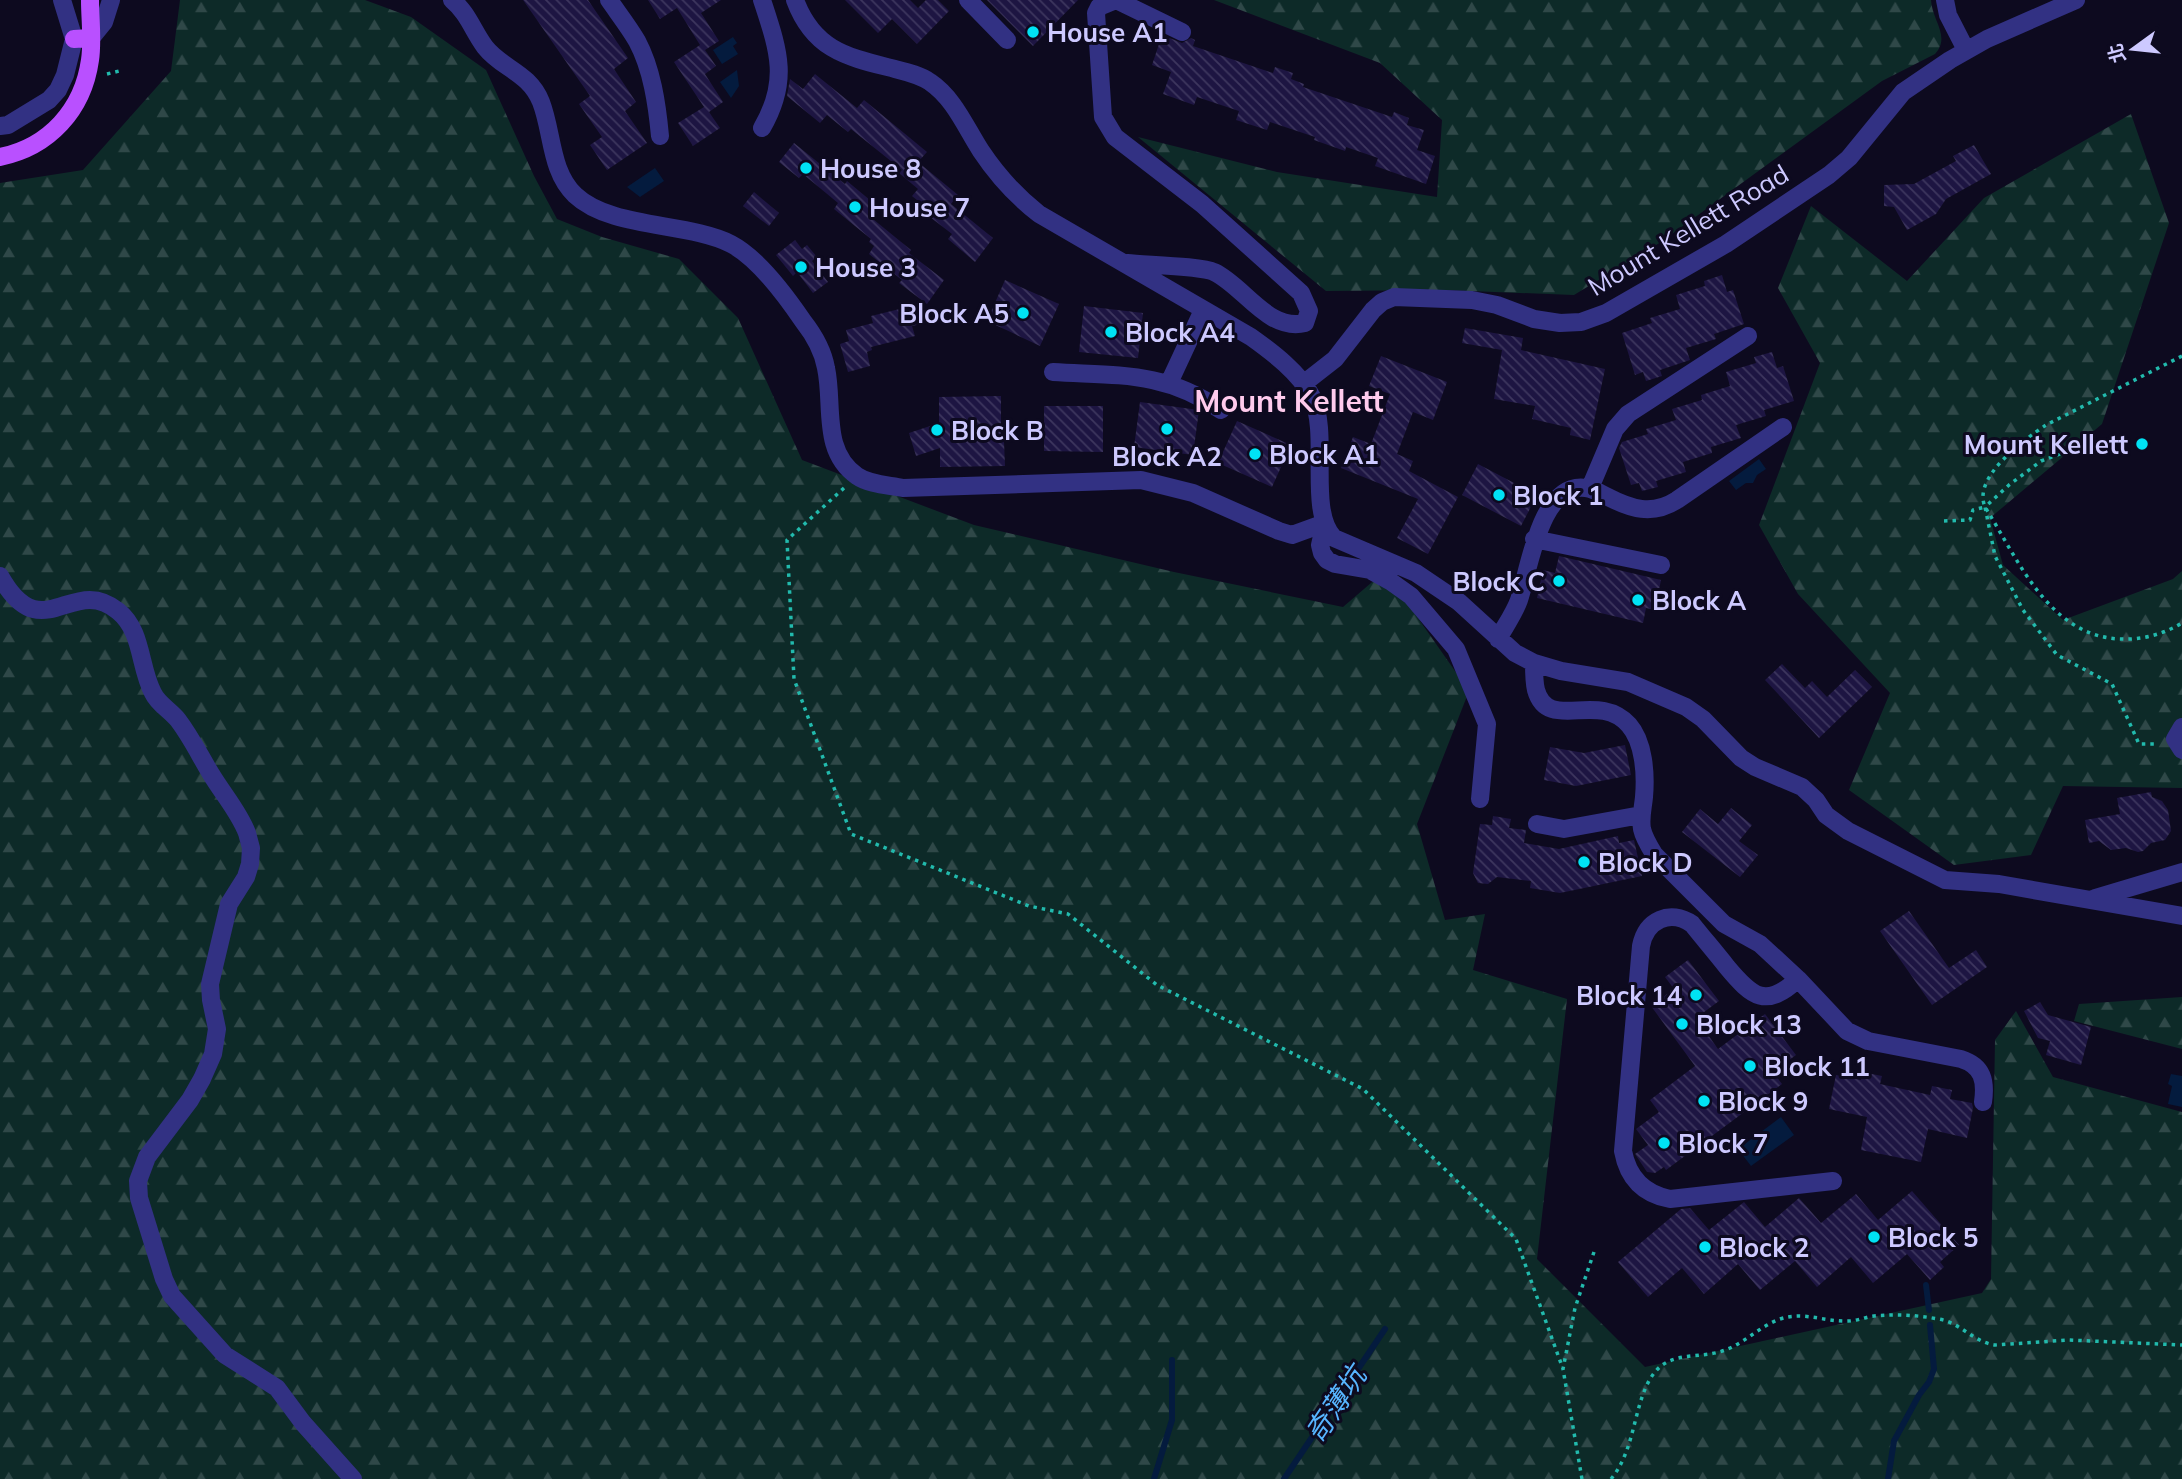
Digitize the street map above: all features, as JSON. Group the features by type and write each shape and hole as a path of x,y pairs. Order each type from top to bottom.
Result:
{"main road":[{"path":"0,157 23,151 35,144 60,125 80,97 85,82 83,38 90,0"}],"street":[{"path":"62,0 83,38"},
{"path":"0,126 8,125 58,90 83,38 104,22 111,0"},
{"path":"452,0 465,11 485,46 517,71 534,90 541,102 559,172 577,197 602,212 720,240 742,251 764,272 796,310 819,346 829,385 832,436 839,455 857,476 868,481 904,488 1141,480 1193,493 1292,535 1325,523"},
{"path":"609,0 637,41 646,64 655,99 660,136"},
{"path":"762,0 774,34 780,68 776,100 762,128"},
{"path":"795,0 811,30 829,47 856,59 921,77 939,89 996,172 1023,202 1053,224 1263,346 1303,384 1311,396 1319,420 1321,495 1325,523 1330,533 1339,541 1402,565 1442,589 1515,653 1534,663 1561,671 1628,682 1686,706 1703,719 1741,758 1801,787 1816,800 1826,815 1848,831 1945,880 1999,884 2182,916"},
{"path":"968,0 1007,40"},
{"path":"1120,262 1212,271 1277,321 1296,325 1305,323 1309,311 1301,293 1202,204 1115,137 1105,124 1096,13 1099,7 1115,0 1182,32"},
{"path":"1945,0 1948,15 1966,50"},
{"name":"Mount Kellett Road","path":"1303,384 1335,359 1373,310 1382,302 1394,298 1472,300 1497,305 1534,319 1560,323 1581,322 1606,313 1726,244 1829,175 1849,158 1902,92 1966,50 2076,0"},
{"path":"1169,383 1203,310"},
{"path":"1584,488 1615,429 1628,414 1748,336"},
{"path":"1054,372 1143,377 1169,383 1203,398 1221,410"},
{"path":"1498,639 1519,600 1534,539 1541,524 1565,493 1584,488 1629,508 1659,509 1677,500 1783,427"},
{"path":"1325,523 1321,545 1327,560 1370,570 1391,582 1411,596 1456,649 1487,724 1480,799"},
{"path":"1534,539 1661,565"},
{"path":"0,576 14,595 35,610 53,610 73,601 89,599 109,605 126,618 133,631 152,692 188,734 247,833 251,848 250,864 243,883 229,904 210,984 218,1029 213,1054 190,1100 147,1157 139,1175 138,1198 172,1296 225,1355 277,1388 303,1423 353,1479"},
{"path":"1534,663 1536,690 1545,704 1553,709 1569,712 1589,708 1613,712 1630,726 1640,746 1644,771 1641,815 1646,841 1658,859 1724,924 1760,944 1798,979 1837,1022 1857,1037 1961,1059 1976,1066 1984,1080 1983,1102"},
{"path":"2179,747 2176,734 2182,727"},
{"path":"1537,824 1564,829 1641,815"},
{"path":"2092,899 2182,872"},
{"path":"1798,979 1772,997 1756,995 1744,987 1686,920 1678,917 1662,918 1649,926 1641,946 1623,1151 1629,1171 1641,1186 1660,1197 1670,1199 1833,1181"}],"path":[{"path":"2179,747 2139,744 2112,684 2057,655 2023,610 1995,556 1982,495 1986,481 2030,436 2063,415 2182,356"},
{"path":"1944,521 1970,520 1973,510 1985,507 2041,461 2092,442"},
{"path":"857,476 787,540 794,679 851,834 1029,906 1068,914 1157,985 1363,1088 1516,1239 1563,1369 1582,1479"},
{"path":"1985,507 2040,595 2052,609 2080,629 2111,639 2128,639 2161,633 2182,623"},
{"path":"1563,1369 1575,1308 1594,1251"},
{"path":"1611,1479 1622,1464 1647,1387 1658,1368 1677,1358 1722,1351 1768,1324 1785,1318 1806,1315 1848,1321 1878,1316 1921,1316 1955,1324 1983,1342 1995,1345 2069,1340 2182,1345"}],"green space":[{"path":"180,0 365,0 411,17 486,70 534,176 557,219 602,237 679,259 738,318 802,460 974,525 1174,572 1343,607 1385,571 1469,691 1417,824 1445,920 1485,914 1473,970 1567,999 1537,1259 1645,1367 1982,1293 1991,1279 1995,1040 2016,1011 2053,1077 2182,1112 2182,1479 0,1479 0,183 83,170 171,71"},
{"path":"1214,0 1931,0 1941,41 1935,54 1882,81 1661,242 1574,295 1445,290 1326,291 1138,137 1277,172 1437,197 1442,120 1380,63"},
{"path":"2131,114 2169,223 2102,424 1990,518 2003,565 2063,620 2173,579 2182,571 2182,788 2063,786 2031,855 1954,865 1849,790 1890,693 1798,594 1759,525 1820,363 1778,288 1811,206 1907,281 1984,198"},
{"path":"2182,997 2182,1049 2074,1021 2079,1004"}],"water":[{"path":"733,37 737,43 733,46 738,54 722,64 713,50"},
{"path":"737,70 739,86 731,98 720,82"},
{"path":"655,168 664,181 640,197 627,187"},
{"path":"1759,459 1766,469 1757,475 1753,483 1746,483 1736,490 1729,481"},
{"path":"2171,1074 2182,1076 2182,1107 2168,1104 2172,1086 2168,1084"},
{"path":"1781,1117 1794,1135 1751,1166 1738,1149"}],"building":[{"path":"523,0 588,0 628,58 614,69 636,102 625,111 647,143 607,170 590,145 602,137 579,104 590,96"},
{"path":"648,0 721,0 701,13 719,41 705,50 716,66 705,74 723,102 709,112 720,128 693,146 678,123 704,107 674,62 700,45 677,8 660,19"},
{"path":"845,0 910,0 918,8 926,0 938,0 949,11 917,44 892,19 878,33"},
{"name":"House A1","path":"987,0 1078,0 1033,46"},
{"path":"1162,35 1182,43 1191,38 1195,40 1193,46 1273,73 1275,67 1293,73 1291,79 1304,84 1303,87 1392,117 1394,112 1409,118 1407,125 1424,130 1417,150 1435,156 1426,184 1375,166 1378,158 1346,147 1345,151 1314,140 1315,137 1270,122 1267,130 1236,120 1239,111 1197,97 1194,105 1163,94 1171,72 1152,65"},
{"path":"815,74 857,108 864,100 927,152 918,162 958,195 951,204 993,238 975,262 948,239 952,234 930,217 933,213 912,196 918,189 899,173 902,170 851,129 848,132 827,115 820,123 787,96 790,79 803,89"},
{"path":"794,143 876,205 868,215 911,250 909,253 944,280 927,304 899,283 902,280 869,254 874,246 869,242 871,239 834,209 838,203 803,174 799,178 779,162"},
{"path":"1974,145 1991,174 1946,199 1936,214 1907,230 1894,207 1884,206 1884,185 1914,184 1956,161 1953,156"},
{"path":"754,192 779,213 769,226 743,206"},
{"name":"House 3","path":"795,240 802,249 807,245 817,257 812,261 828,282 813,293 797,272 793,276 776,255"},
{"path":"1722,275 1727,292 1733,290 1744,324 1714,334 1716,339 1686,348 1690,360 1660,370 1662,376 1646,381 1643,372 1635,375 1622,333 1652,323 1650,318 1680,309 1676,295 1705,286 1704,281"},
{"name":"Block A5","path":"1005,280 1059,304 1040,346 987,321"},
{"path":"912,306 917,325 912,326 915,336 871,347 872,350 867,352 870,366 848,372 840,344 849,341 846,330 873,323 871,316"},
{"name":"Block A4","path":"1084,306 1143,313 1138,358 1079,352"},
{"path":"1465,328 1523,338 1521,350 1605,369 1590,440 1570,435 1571,428 1532,419 1535,406 1494,399 1502,350 1462,343"},
{"path":"1772,352 1777,368 1783,366 1794,401 1764,410 1766,416 1736,425 1741,438 1711,447 1712,453 1683,462 1686,472 1656,481 1658,487 1642,491 1639,483 1631,485 1619,448 1622,442 1648,434 1646,429 1676,420 1672,409 1702,400 1701,395 1730,386 1726,372 1756,363 1754,357"},
{"path":"1381,356 1447,382 1433,420 1413,412 1397,454 1413,461 1409,471 1458,497 1428,554 1397,538 1418,499 1341,468 1353,437 1371,444 1390,394 1369,386"},
{"name":"Block B","path":"1001,396 1001,441 1004,441 1005,466 940,467 940,448 916,456 909,433 939,423 939,397"},
{"name":"Block A2","path":"1140,402 1199,410 1193,455 1134,447"},
{"path":"1044,406 1103,406 1103,452 1044,451"},
{"name":"Block A1","path":"1237,421 1291,445 1272,487 1218,463"},
{"name":"Block 1","path":"1478,464 1537,495 1521,526 1462,495"},
{"path":"1559,556 1661,580 1655,610 1646,608 1643,623 1537,598 1543,570 1555,573"},
{"path":"1782,664 1805,688 1812,681 1827,697 1855,670 1872,687 1819,738 1765,680"},
{"path":"1625,745 1631,775 1576,786 1544,780 1550,747 1584,753"},
{"path":"2151,792 2152,797 2162,801 2168,810 2171,831 2165,840 2151,843 2138,852 2126,848 2111,850 2099,841 2089,843 2085,820 2120,814 2117,798"},
{"path":"1731,808 1752,825 1739,841 1758,855 1740,877 1682,832 1700,809 1718,824"},
{"path":"1493,816 1511,819 1509,828 1526,830 1524,843 1559,849 1618,836 1619,843 1634,840 1642,876 1560,893 1530,888 1531,881 1497,877 1488,884 1478,883 1473,873 1480,824 1492,825"},
{"path":"1909,911 1949,968 1976,950 1987,967 1932,1005 1880,931"},
{"path":"1688,960 1719,1001 1696,1018 1718,1049 1765,1014 1796,1055 1773,1072 1782,1084 1666,1170 1664,1167 1655,1173 1647,1172 1635,1154 1648,1145 1636,1129 1659,1112 1650,1100 1695,1066 1651,1006 1674,989 1665,977"},
{"path":"2040,1002 2048,1015 2091,1027 2081,1065 2046,1055 2050,1041 2038,1038 2024,1011"},
{"path":"1862,1072 1882,1076 1880,1084 1930,1095 1932,1086 1952,1090 1950,1099 1972,1103 1967,1138 1928,1129 1921,1162 1861,1150 1867,1117 1829,1109 1836,1075 1861,1080"},
{"path":"1912,1191 1959,1245 1940,1262 1944,1267 1930,1280 1907,1254 1873,1283 1851,1257 1817,1287 1795,1261 1760,1290 1738,1264 1704,1294 1682,1268 1648,1297 1618,1262 1681,1209 1690,1208 1709,1230 1744,1202 1765,1227 1799,1198 1821,1223 1856,1194 1878,1220"}],"waterway":[{"path":"1926,1285 1929,1310"},
{"path":"1888,1479 1894,1441 1934,1369 1930,1325"},
{"name":"奇薄坑","path":"1284,1479 1385,1329"},
{"path":"1154,1479 1172,1420 1172,1360"}],"place":[{"name":"House A1","path":"1033,32"},
{"name":"House 8","path":"806,168"},
{"name":"House 7","path":"855,207"},
{"name":"House 3","path":"801,267"},
{"name":"Block A5","path":"1023,313"},
{"name":"Block A4","path":"1111,332"},
{"name":"Block A2","path":"1167,429"},
{"name":"Block B","path":"937,430"},
{"name":"Mount Kellett","path":"2142,444"},
{"name":"Block A1","path":"1255,454"},
{"name":"Block 1","path":"1499,495"},
{"name":"Block C","path":"1559,581"},
{"name":"Block A","path":"1638,600"},
{"name":"Block D","path":"1584,862"},
{"name":"Block 14","path":"1696,995"},
{"name":"Block 13","path":"1682,1024"},
{"name":"Block 11","path":"1750,1066"},
{"name":"Block 9","path":"1704,1101"},
{"name":"Block 7","path":"1664,1143"},
{"name":"Block 5","path":"1874,1237"},
{"name":"Block 2","path":"1705,1247"}],"district":[{"name":"Mount Kellett","path":"1289,401"}]}
